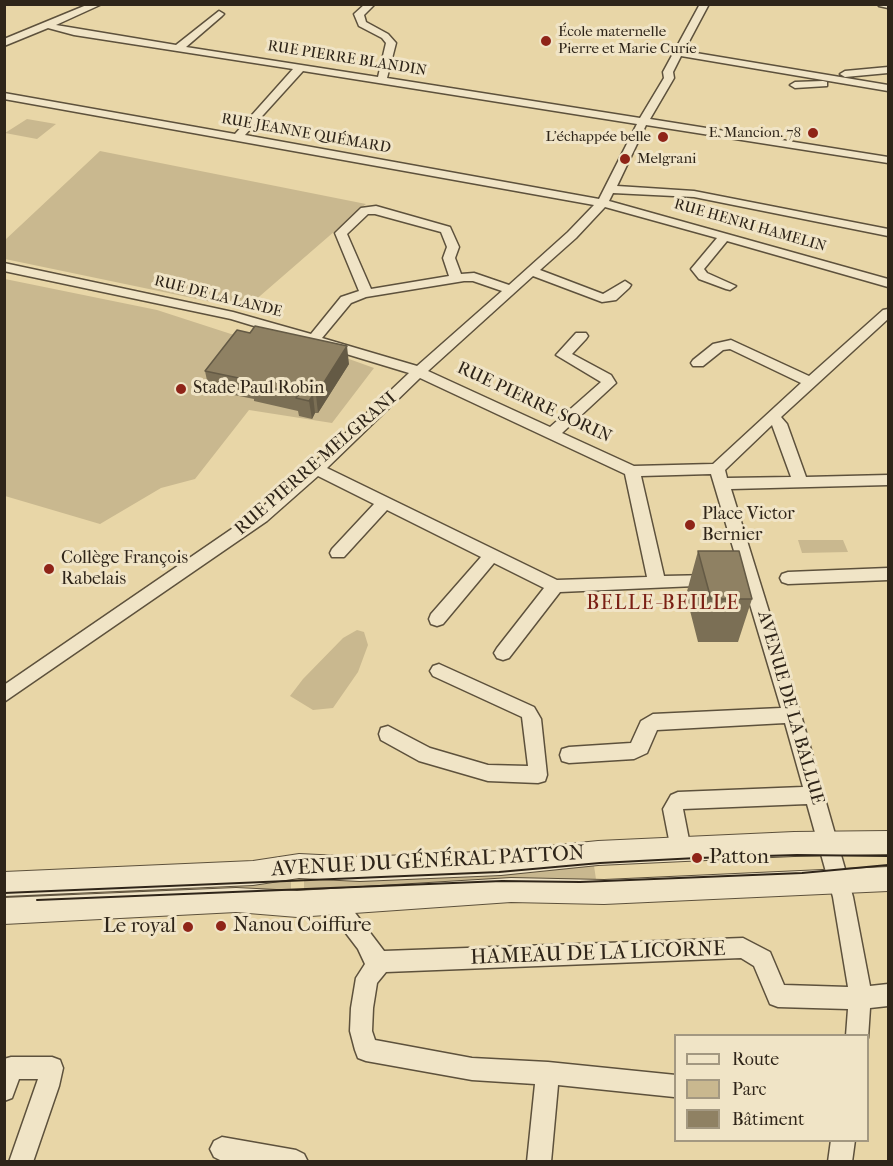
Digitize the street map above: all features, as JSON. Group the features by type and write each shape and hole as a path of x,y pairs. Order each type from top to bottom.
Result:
{"street":[{"path":"4,43 98,4"},
{"path":"371,4 359,14 362,24 385,36 391,43 382,80"},
{"name":"RUE PIERRE MELGRANI","path":"4,696 261,517 317,469 509,289 572,235 603,202 669,78 668,72 705,4"},
{"path":"882,4 888,6"},
{"path":"180,48 219,14"},
{"name":"RUE PIERRE BLANDIN","path":"46,25 888,160"},
{"path":"679,53 888,88"},
{"path":"238,137 301,67"},
{"path":"821,76 888,70"},
{"path":"795,85 831,83 837,79"},
{"name":"RUE JEANNE QUÉMARD","path":"4,96 603,202"},
{"path":"609,189 694,194 888,233"},
{"name":"RUE HENRI HAMELIN","path":"603,202 888,284"},
{"path":"366,293 341,233 365,210 376,210 446,230 453,247 449,258 456,278"},
{"path":"724,237 697,268 702,276 730,286"},
{"name":"RUE DE LA LANDE","path":"4,267 233,316 420,370"},
{"path":"531,271 602,298 614,295 625,285"},
{"path":"314,339 346,300 366,293 474,277 509,289"},
{"path":"719,477 772,417 888,313"},
{"path":"553,433 609,383 606,378 562,355 581,336"},
{"path":"698,363 718,347 731,344 810,382"},
{"name":"RUE PIERRE SORIN","path":"420,370 633,471"},
{"path":"772,417 780,424 800,482"},
{"path":"317,469 555,586 749,580"},
{"path":"657,583 633,471 800,482 888,480"},
{"name":"AVENUE DE LA BALLUE","path":"719,477 830,844 857,967 860,998 857,1034"},
{"path":"338,553 385,502"},
{"path":"437,619 492,555"},
{"path":"788,578 888,574"},
{"path":"502,653 555,586"},
{"path":"388,734 426,755 488,773 538,775 532,719 528,712 439,671"},
{"path":"570,755 634,751 640,747 647,727 654,722 792,715"},
{"path":"681,850 673,809 678,801 815,795"},
{"name":"AVENUE DU GÉNÉRAL PATTON","path":"4,884 253,873 299,866 360,869 501,863 598,853 888,843"},
{"name":"AVENUE DU GÉNÉRAL PATTON","path":"4,911 236,900 297,904 511,890 604,892 888,879"},
{"path":"333,900 365,942 372,956 381,962 367,978 361,1031 366,1050 472,1069 548,1073 674,1086"},
{"name":"HAMEAU DE LA LICORNE","path":"381,962 743,948 762,959 778,996 860,998"},
{"path":"860,998 888,995"},
{"path":"4,1090 11,1068 52,1068 21,1161"},
{"path":"539,1161 548,1073"},
{"path":"840,1161 843,1142"},
{"path":"222,1149 296,1161"}],"green space":[{"path":"27,119 56,124 37,139 5,133"},
{"path":"100,151 366,204 245,309 5,259 5,240"},
{"name":"Stade Paul Robin","path":"5,279 157,310 231,334 349,359 374,368 332,423 249,410 195,479 161,488 100,524 5,496"},
{"path":"798,540 843,540 848,552 802,553"},
{"path":"357,630 364,632 368,645 358,672 333,708 313,710 290,696 303,679 343,638"},
{"path":"593,859 597,886 304,893 304,876"},
{"path":"291,876 291,894 5,906 4,889"}],"building":[{"path":"255,326 347,346 316,395 313,395 309,401 296,398 299,394 205,371 237,330 250,333"},
{"path":"698,551 739,551 752,599 711,599"}],"tram line":[{"path":"4,893 499,872 600,863 697,858 797,855 888,856"},
{"path":"37,900 502,881 580,882 802,873 888,865"}],"place":[{"name":"École maternelle Pierre et Marie Curie","path":"546,41"},
{"name":"E. Mancion. 78","path":"813,133"},
{"name":"L’échappée belle","path":"663,137"},
{"name":"Melgrani","path":"625,159"},
{"name":"Stade Paul Robin","path":"181,389"},
{"name":"Place Victor Bernier","path":"690,525"},
{"name":"Collège François Rabelais","path":"49,569"},
{"name":"Patton","path":"697,858"},
{"name":"Nanou Coiffure","path":"221,926"},
{"name":"Le royal","path":"188,927"}],"district":[{"name":"BELLE-BEILLE","path":"663,604"}]}
